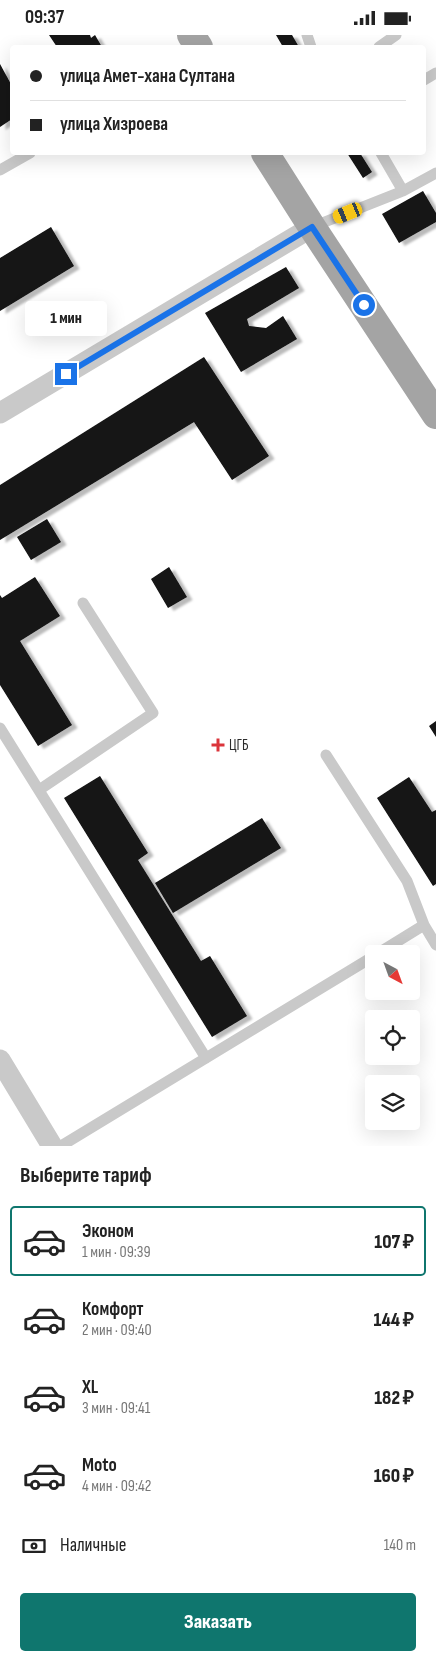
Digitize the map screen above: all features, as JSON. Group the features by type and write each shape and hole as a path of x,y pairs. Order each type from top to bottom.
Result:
{"main road":[{"path":"266,155 436,415"}],"street":[{"path":"0,413 312,227"},
{"path":"0,1061 52,1146"}],"lane":[{"path":"382,45 396,35"},
{"path":"0,170 26,155"},
{"path":"382,155 402,191"},
{"path":"312,227 402,191 436,173"},
{"path":"39,790 153,713 82,603"},
{"path":"0,728 5,747 39,790 206,1058"},
{"path":"326,755 407,881 424,925 436,945"},
{"path":"391,945 424,925"},
{"path":"62,1146 365,961"}],"building":[{"path":"49,35 90,35 91,38 95,35 101,45 56,45"},
{"path":"276,35 292,35 298,45 282,45"},
{"path":"0,64 10,82 10,120 0,127"},
{"path":"348,155 361,155 372,172 363,178"},
{"path":"423,191 436,213 436,222 399,243 382,214"},
{"path":"51,227 74,266 0,311 0,258"},
{"path":"286,267 299,288 247,319 249,326 266,328 283,316 297,339 241,372 205,313"},
{"path":"204,357 269,456 232,480 194,422 0,540 0,485"},
{"path":"47,519 61,542 31,560 17,537"},
{"path":"169,567 187,597 168,608 151,579"},
{"path":"35,577 60,616 20,641 72,725 38,746 0,685 0,595 2,598"},
{"path":"436,721 436,737 429,726"},
{"path":"100,776 148,853 138,860 201,961 210,956 247,1016 212,1037 64,798"},
{"path":"409,777 432,812 436,810 436,884 433,886 377,798"},
{"path":"262,818 281,848 173,913 155,883"}],"place":[{"name":"ЦГБ","path":"218,745"}],"route":[{"path":"66,374 312,227 364,305"}]}
